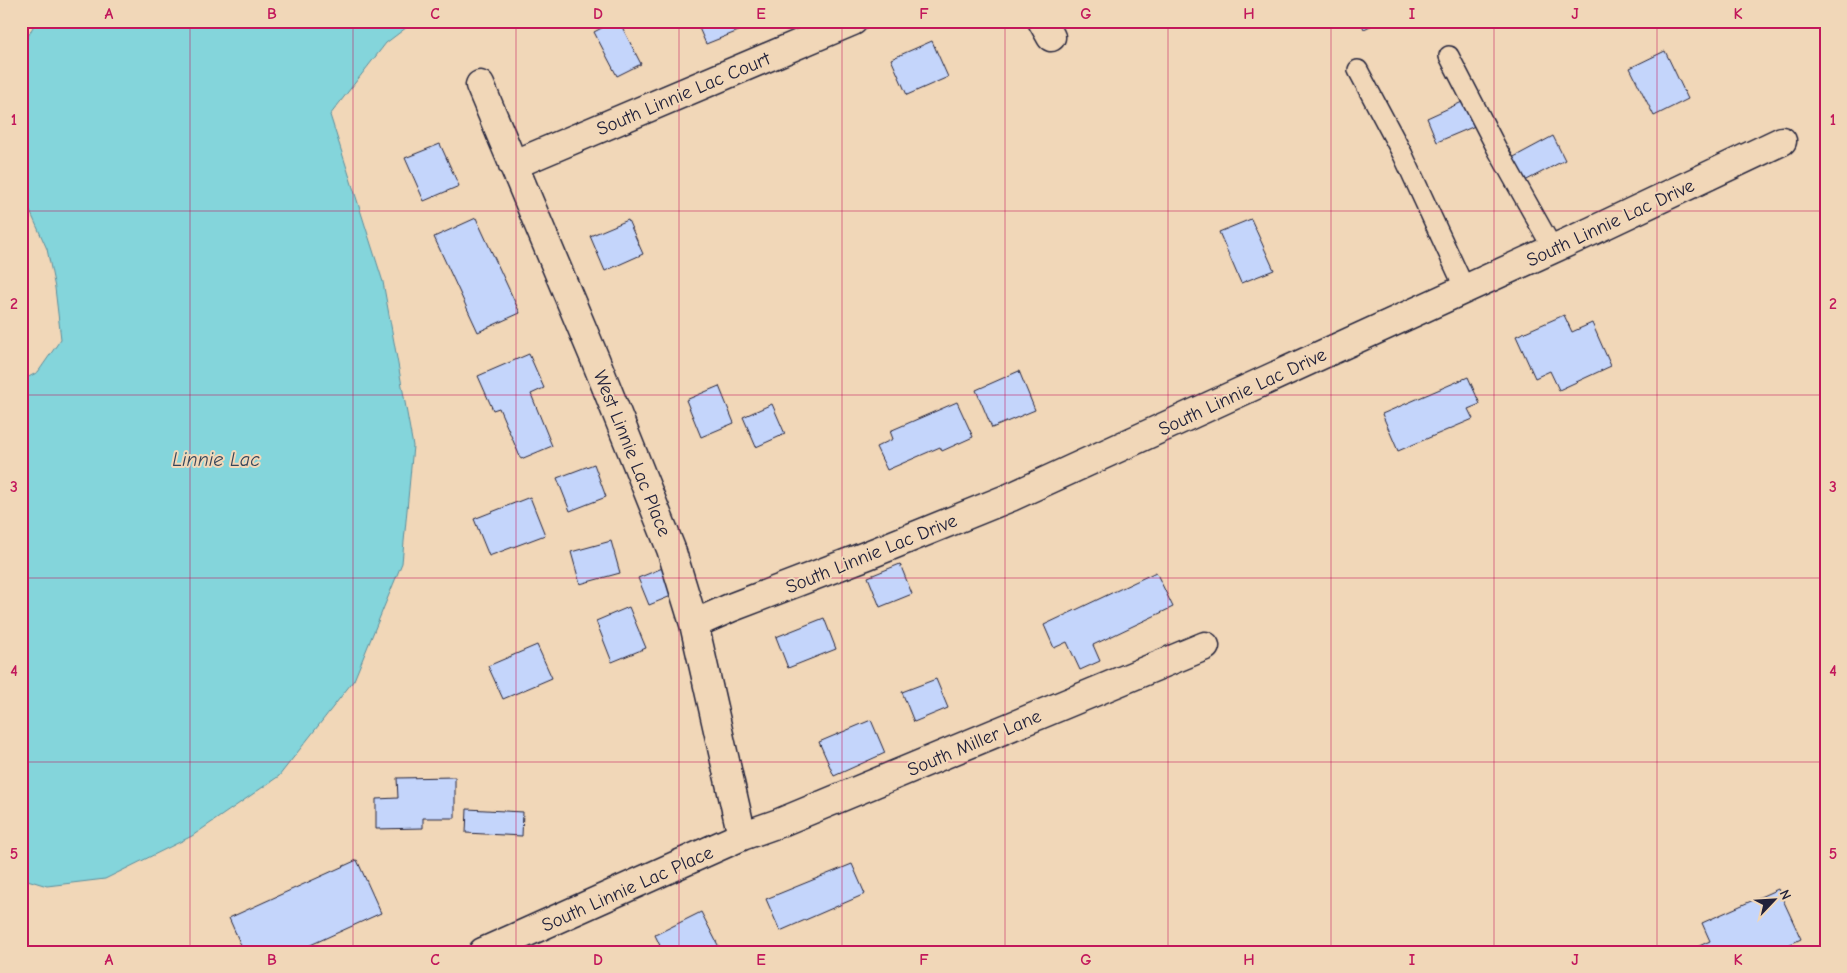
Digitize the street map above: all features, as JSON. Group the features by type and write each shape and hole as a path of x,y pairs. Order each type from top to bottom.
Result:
{"street":[{"name":"South Linnie Lac Court","path":"513,165 853,21"},
{"name":"West Linnie Lac Place","path":"480,85 595,359 671,549 694,624 742,836"},
{"name":"South Linnie Lac Drive","path":"694,624 1011,497 1553,249 1782,140"},
{"name":"South Miller Lane","path":"742,836 779,823 1205,646"},
{"name":"South Linnie Lac Place","path":"483,952 742,836"}],"lane":[{"path":"1449,56 1497,149 1553,249"},
{"path":"1358,70 1402,155 1465,289"}],"water":[{"name":"Linnie Lac","path":"36,21 415,21 386,43 330,115 383,282 413,446 402,563 354,680 279,776 192,836 105,879 47,886 21,878 21,381 38,372 61,339 55,288 47,249 21,195 21,50"}],"building":[{"path":"615,21 619,21 641,64 617,76 594,32"},
{"path":"696,21 737,21 741,30 706,44"},
{"path":"1360,21 1381,21 1364,29"},
{"path":"932,41 948,77 907,95 891,59"},
{"path":"1665,51 1688,99 1654,116 1630,68"},
{"path":"1471,98 1482,123 1437,142 1427,118"},
{"path":"1553,136 1565,160 1523,182 1512,158"},
{"path":"440,144 459,186 424,201 405,158"},
{"path":"476,218 520,313 478,332 434,237"},
{"path":"1251,219 1274,270 1241,283 1219,232"},
{"path":"628,220 643,254 605,271 590,236"},
{"path":"1564,315 1572,332 1592,323 1611,366 1559,390 1550,371 1535,378 1516,336"},
{"path":"529,354 544,388 531,394 552,446 521,459 499,408 493,410 478,376"},
{"path":"1019,371 1035,410 992,428 976,390"},
{"path":"1468,377 1480,404 1468,409 1473,419 1398,451 1382,414"},
{"path":"719,386 734,423 701,437 686,400"},
{"path":"957,402 973,437 942,451 940,447 887,470 876,447 893,439 890,431"},
{"path":"772,404 785,434 756,447 743,417"},
{"path":"594,464 606,497 570,511 557,478"},
{"path":"530,497 545,535 489,556 474,519"},
{"path":"611,541 620,573 580,584 571,552"},
{"path":"900,564 912,594 880,607 868,577"},
{"path":"665,567 676,594 649,605 638,578"},
{"path":"1156,572 1173,607 1093,645 1100,661 1080,670 1067,642 1054,648 1044,625"},
{"path":"629,607 646,648 612,662 596,621"},
{"path":"824,618 836,649 788,668 776,637"},
{"path":"537,645 552,678 503,699 488,666"},
{"path":"936,679 948,708 914,722 902,692"},
{"path":"871,720 885,753 834,776 819,742"},
{"path":"455,777 455,818 423,818 423,828 376,829 376,799 398,798 397,778"},
{"path":"467,809 523,812 522,836 466,833"},
{"path":"357,860 381,913 295,952 244,952 229,918"},
{"path":"852,864 865,894 780,931 766,899"},
{"path":"1778,889 1801,939 1773,952 1696,952 1695,948 1710,941 1702,923"},
{"path":"701,912 719,947 708,952 663,952 655,935"}]}
